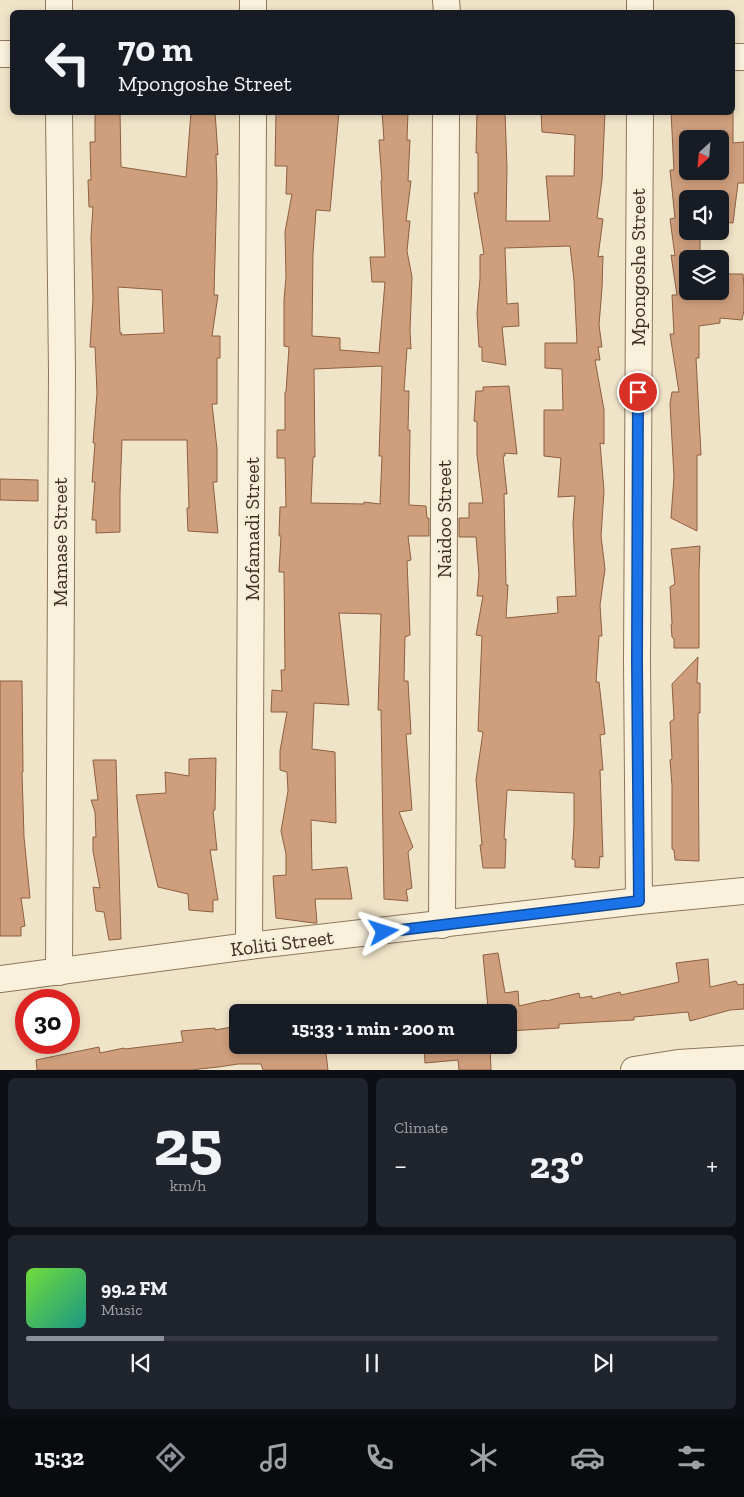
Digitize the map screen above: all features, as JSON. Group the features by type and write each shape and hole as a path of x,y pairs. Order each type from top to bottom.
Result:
{"street":[{"name":"Mamase Street","path":"59,115 62,362 60,972"},
{"name":"Mofamadi Street","path":"249,946 253,115"},
{"name":"Naidoo Street","path":"442,925 446,115"},
{"name":"Mpongoshe Street","path":"639,901 637,631 640,115"},
{"name":"Koliti Street","path":"0,979 249,946 639,901 744,892"},
{"path":"634,1070 678,1063 744,1059"}],"building":[{"path":"95,115 120,115 121,167 186,177 191,115 215,115 218,155 216,154 214,295 218,295 212,336 220,336 220,358 217,358 217,404 212,404 217,449 217,482 213,482 218,533 188,531 187,440 122,440 120,532 96,533 96,520 92,520 95,482 92,482 95,443 93,443 97,393 95,347 90,347 93,299 91,237 93,207 89,207 88,180 91,180 90,142 95,142","holes":["118,287 162,290 164,333 121,335"]},
{"path":"276,115 339,115 330,211 316,210 313,254 312,336 340,338 340,350 379,353 385,282 372,282 370,257 385,257 379,140 384,140 382,115 408,115 407,140 410,140 408,181 411,181 406,221 410,221 407,251 412,277 411,349 407,348 404,391 409,391 409,505 426,506 427,518 429,518 429,536 408,536 411,560 407,561 410,635 405,637 404,681 408,681 411,734 406,734 412,810 399,812 413,847 408,852 412,888 406,890 408,901 384,899 381,710 378,710 381,614 339,613 349,705 314,703 312,749 335,752 336,823 311,820 312,870 347,867 352,899 315,899 317,923 276,918 273,876 286,875 286,854 281,831 288,791 287,772 280,770 280,751 287,712 271,712 272,690 282,691 281,670 285,670 284,572 279,572 281,536 279,536 280,507 286,507 285,458 277,458 277,430 285,430 285,392 289,347 284,346 285,232 292,194 286,194 287,166 275,166","holes":["382,366 379,456 382,456 380,504 364,502 364,504 311,503 313,457 315,457 314,369"]},
{"path":"477,115 505,115 506,221 550,221 546,176 574,176 575,135 542,132 541,115 605,115 602,180 597,218 603,219 598,257 603,256 599,325 602,347 598,347 600,360 595,360 604,410 604,444 600,443 604,491 601,536 605,569 600,605 602,636 599,636 596,682 599,682 605,734 600,735 603,770 600,770 603,857 600,856 599,868 575,867 575,860 572,859 574,793 507,790 504,839 506,839 505,868 483,868 476,780 483,732 478,731 482,636 476,635 483,596 477,596 479,575 476,537 459,537 459,518 469,518 469,503 483,503 477,455 477,422 474,421 476,391 483,391 483,387 509,386 517,454 505,453 505,456 503,456 507,494 504,494 506,585 508,585 506,618 558,613 557,597 576,596 573,523 575,496 558,497 561,458 544,456 544,410 563,410 562,369 545,368 545,343 577,343 574,280 570,246 505,248 507,304 518,303 519,326 502,327 506,365 482,361 482,347 479,347 477,313 480,255 484,254 474,193 478,193 478,153 476,153"},
{"path":"671,115 733,115 733,143 744,142 744,183 738,183 733,223 729,223 729,190 679,190 679,240 700,240 700,250 679,250 679,300 729,300 729,274 743,274 744,287 742,320 720,318 720,323 699,326 699,358 696,358 701,455 697,455 697,531 671,518 674,477 670,404 672,392 679,392 670,334 674,334 672,295 677,295 671,255 675,256 670,219 675,218 670,170 674,170"},
{"path":"0,479 38,480 38,501 0,500"},
{"path":"700,546 699,648 674,648 670,587 675,584 671,549"},
{"path":"698,657 697,683 700,683 700,713 698,713 699,861 675,860 674,850 672,849 670,760 672,759 670,722 674,719 672,684"},
{"path":"0,681 22,681 24,837 30,898 21,898 25,926 21,927 21,936 0,936"},
{"path":"216,758 215,810 213,811 217,850 210,850 218,900 213,900 213,912 189,910 188,894 158,887 136,795 166,793 165,772 189,776 189,759"},
{"path":"93,760 116,760 121,939 109,940 104,912 96,911 93,887 100,888 93,851 93,837 96,837 95,812 91,800 98,800"},
{"path":"498,953 505,993 518,991 519,1006 579,993 580,998 592,996 592,999 620,992 621,995 679,982 676,963 708,959 710,987 736,981 738,985 744,984 744,1009 730,1010 690,1021 688,1012 634,1017 634,1020 559,1024 559,1028 517,1030 517,1004 488,1004 483,955"},
{"path":"215,1028 215,1030 229,1028 229,1054 326,1054 328,1070 263,1070 261,1064 238,1064 191,1070 37,1070 36,1060 65,1054 80,1054 80,1051 99,1047 100,1053 124,1048 183,1042 181,1031"},
{"path":"424,1054 490,1054 491,1070 459,1070 458,1060 425,1063"}],"route":[{"path":"384,932 639,901 637,661 638,392"}]}
